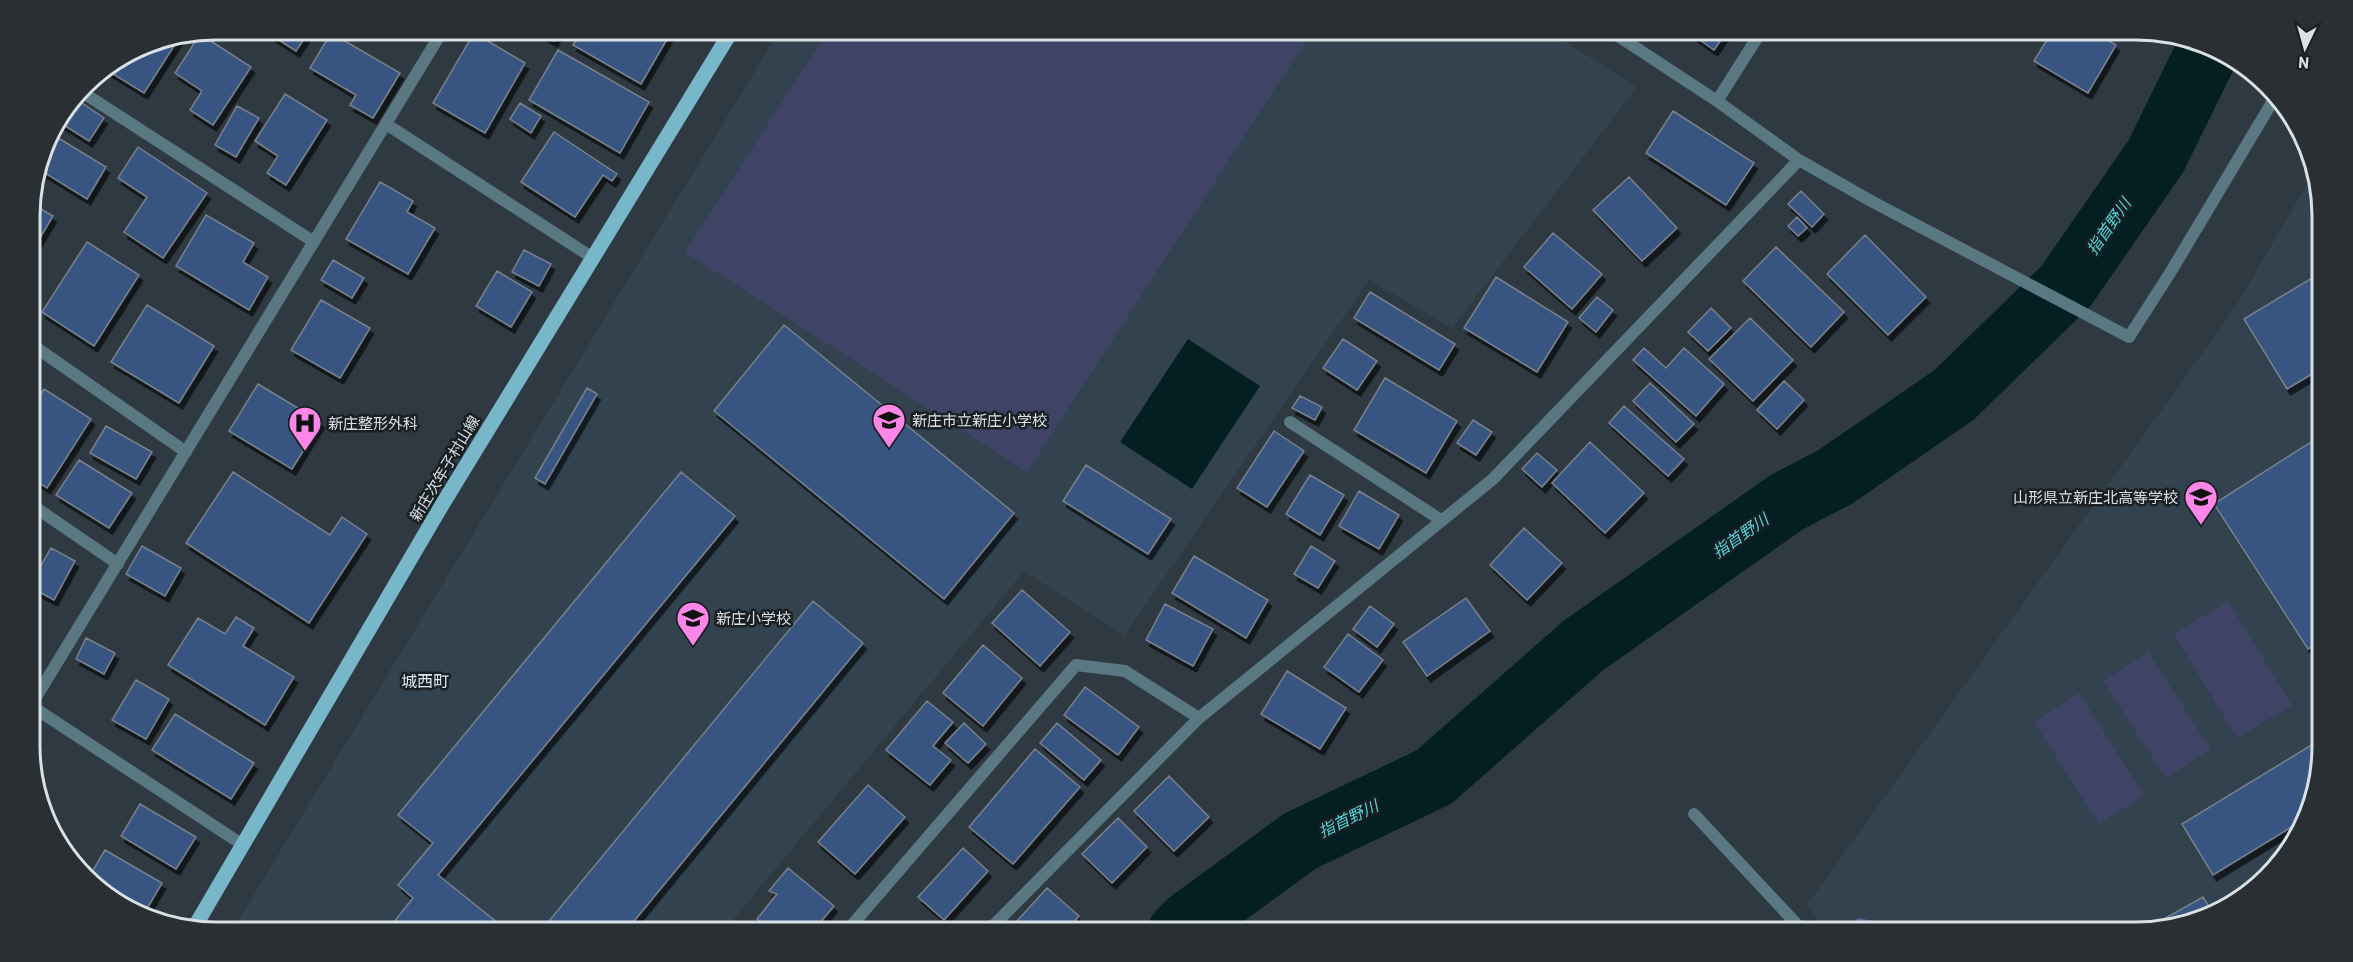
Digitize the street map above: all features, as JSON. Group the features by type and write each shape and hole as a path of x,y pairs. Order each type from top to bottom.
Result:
{"main road":[{"name":"新庄次年子村山線","path":"198,920 442,505 725,41"}],"street":[{"path":"41,689 436,41"},
{"path":"1626,41 1717,101 1799,160 1871,201 2129,337 2271,104"},
{"path":"1717,101 1755,41"},
{"path":"88,96 314,242"},
{"path":"386,124 593,258"},
{"path":"997,922 1199,717 1493,478 1799,160"},
{"path":"41,351 186,452"},
{"path":"1290,422 1441,520"},
{"path":"41,511 117,564"},
{"path":"855,922 1076,665 1125,671 1199,717"},
{"path":"41,712 243,845"},
{"path":"1694,814 1794,921"}],"shaded area":[{"name":"新庄市立新庄小学校","path":"773,41 1564,41 1637,87 1452,328 1369,280 1124,636 1024,571 732,922 237,922"},
{"path":"822,41 1306,41 1027,472 685,252"},
{"name":"山形県立新庄北高等学校","path":"2308,182 2312,217 2312,745 2311,768 2303,802 2283,843 2269,861 2244,885 2214,903 2171,918 2148,921 1819,921 1807,905 2236,306"},
{"path":"1188,339 1260,386 1192,489 1120,442"},
{"path":"2228,601 2292,705 2237,738 2174,634"},
{"path":"2148,652 2211,750 2166,778 2103,681"},
{"path":"2079,693 2144,795 2099,824 2034,722"},
{"path":"1857,918 1874,921 1856,921"}],"building":[{"path":"205,41 211,41 251,67 213,125 190,110 202,91 175,73 195,42"},
{"path":"280,41 303,41 296,51"},
{"path":"326,41 345,41 400,73 373,118 350,105 356,95 310,68"},
{"path":"469,41 488,41 525,63 485,133 433,103"},
{"path":"575,41 666,41 641,84 573,45"},
{"path":"1701,41 1720,41 1714,50"},
{"path":"2046,41 2109,41 2116,45 2088,93 2034,61"},
{"path":"174,46 144,93 113,74 149,54"},
{"path":"558,50 649,102 620,153 529,100"},
{"path":"285,94 327,120 286,185 267,173 278,156 255,141"},
{"path":"82,103 104,118 89,141 66,126"},
{"path":"520,103 541,116 531,133 510,119"},
{"path":"237,106 259,118 236,157 215,145"},
{"path":"1673,111 1754,163 1726,205 1646,153"},
{"path":"554,132 617,174 612,181 603,175 575,217 521,182"},
{"path":"59,139 106,167 87,199 46,174"},
{"path":"138,147 207,193 163,258 124,232 147,197 118,178"},
{"path":"1629,177 1677,228 1642,261 1593,210"},
{"path":"380,182 413,201 407,212 435,228 408,274 346,239"},
{"path":"1801,191 1824,214 1812,227 1788,204"},
{"path":"41,209 53,216 41,236"},
{"path":"206,215 254,243 243,262 268,277 249,310 176,266"},
{"path":"1797,217 1807,228 1798,236 1788,226"},
{"path":"1553,233 1602,274 1572,309 1524,267"},
{"path":"1865,235 1926,297 1888,335 1827,274"},
{"path":"87,242 139,275 94,346 42,312"},
{"path":"1776,247 1844,312 1811,347 1743,281"},
{"path":"524,250 551,264 539,286 512,272"},
{"path":"333,260 364,278 352,298 321,280"},
{"path":"497,271 532,292 511,327 476,306"},
{"path":"1496,277 1568,322 1537,372 1464,328"},
{"path":"2312,278 2312,374 2287,389 2244,319"},
{"path":"1370,292 1455,344 1439,370 1354,318"},
{"path":"1597,297 1613,310 1596,332 1579,318"},
{"path":"321,300 370,328 340,378 291,350"},
{"path":"147,305 214,346 179,403 111,362"},
{"path":"1711,308 1731,328 1708,351 1688,332"},
{"path":"1750,318 1793,360 1753,401 1709,359"},
{"path":"784,325 1014,513 944,599 714,411"},
{"path":"1343,339 1377,361 1357,390 1323,368"},
{"path":"1644,348 1666,368 1684,348 1724,384 1696,416 1633,360"},
{"path":"1385,378 1457,421 1426,473 1354,430"},
{"path":"1784,381 1804,400 1777,429 1757,410"},
{"path":"1650,383 1694,424 1676,442 1633,401"},
{"path":"258,384 321,422 292,469 229,431"},
{"path":"587,388 597,394 545,484 535,478"},
{"path":"44,389 91,419 47,488 41,484 41,394"},
{"path":"1300,396 1322,407 1315,420 1292,408"},
{"path":"1624,406 1684,459 1668,476 1609,423"},
{"path":"1473,420 1492,432 1476,455 1457,443"},
{"path":"106,426 152,452 136,479 90,453"},
{"path":"1274,431 1304,451 1267,507 1237,488"},
{"path":"2312,441 2312,647 2308,649 2214,504"},
{"path":"1590,442 1644,493 1605,533 1552,483"},
{"path":"1537,453 1557,470 1542,487 1522,469"},
{"path":"79,460 132,493 109,528 56,495"},
{"path":"1086,465 1171,519 1148,554 1063,501"},
{"path":"233,472 330,535 342,517 367,534 309,623 186,543"},
{"path":"681,472 735,516 438,875 496,922 394,922 413,898 398,885 433,843 398,815"},
{"path":"1310,475 1344,495 1320,535 1286,514"},
{"path":"1359,491 1399,515 1379,549 1339,526"},
{"path":"1524,528 1562,563 1527,600 1490,565"},
{"path":"142,546 181,568 165,596 126,574"},
{"path":"1311,546 1335,561 1318,588 1294,574"},
{"path":"51,548 75,561 54,600 41,593 41,565"},
{"path":"1194,556 1268,600 1246,638 1172,593"},
{"path":"1022,590 1070,632 1040,666 992,623"},
{"path":"1466,598 1490,631 1427,676 1403,642"},
{"path":"813,601 863,643 633,922 548,922"},
{"path":"1165,604 1213,629 1193,666 1146,640"},
{"path":"1370,606 1394,624 1377,647 1353,629"},
{"path":"236,617 254,628 243,646 294,677 265,725 168,665 198,618 225,634"},
{"path":"1348,634 1383,660 1359,692 1324,667"},
{"path":"86,638 115,653 104,674 76,659"},
{"path":"983,645 1022,678 983,726 943,693"},
{"path":"1287,671 1346,708 1320,749 1261,714"},
{"path":"136,680 169,699 146,739 112,720"},
{"path":"1085,687 1139,727 1118,755 1064,715"},
{"path":"927,701 953,722 933,746 951,760 930,785 886,750"},
{"path":"175,714 254,763 231,799 152,750"},
{"path":"964,723 986,744 968,763 945,743"},
{"path":"1057,723 1101,760 1084,780 1040,743"},
{"path":"2312,745 2311,768 2306,791 2292,827 2213,875 2182,824"},
{"path":"1035,749 1080,787 1013,864 969,827"},
{"path":"1169,776 1209,817 1174,851 1134,811"},
{"path":"868,785 905,817 855,874 818,842"},
{"path":"140,804 196,837 176,869 121,836"},
{"path":"1118,818 1147,847 1112,883 1082,854"},
{"path":"963,848 988,871 944,920 918,897"},
{"path":"105,850 162,883 148,907 119,892 93,870"},
{"path":"788,868 834,906 821,922 760,922 757,919 777,894 769,891"},
{"path":"1047,888 1079,916 1074,922 1016,922"},
{"path":"2203,897 2208,905 2193,912 2164,919"}],"waterway":[{"name":"指首野川","path":"1190,921 1300,841 1434,777 1584,645 1787,502 1835,477 1954,395 2066,286 2156,156 2205,55"}],"place":[{"name":"新庄市立新庄小学校","path":"889,449"},
{"name":"新庄整形外科","path":"305,452"},
{"name":"山形県立新庄北高等学校","path":"2201,526"},
{"name":"新庄小学校","path":"693,647"}],"district":[{"name":"城西町","path":"425,680"}]}
